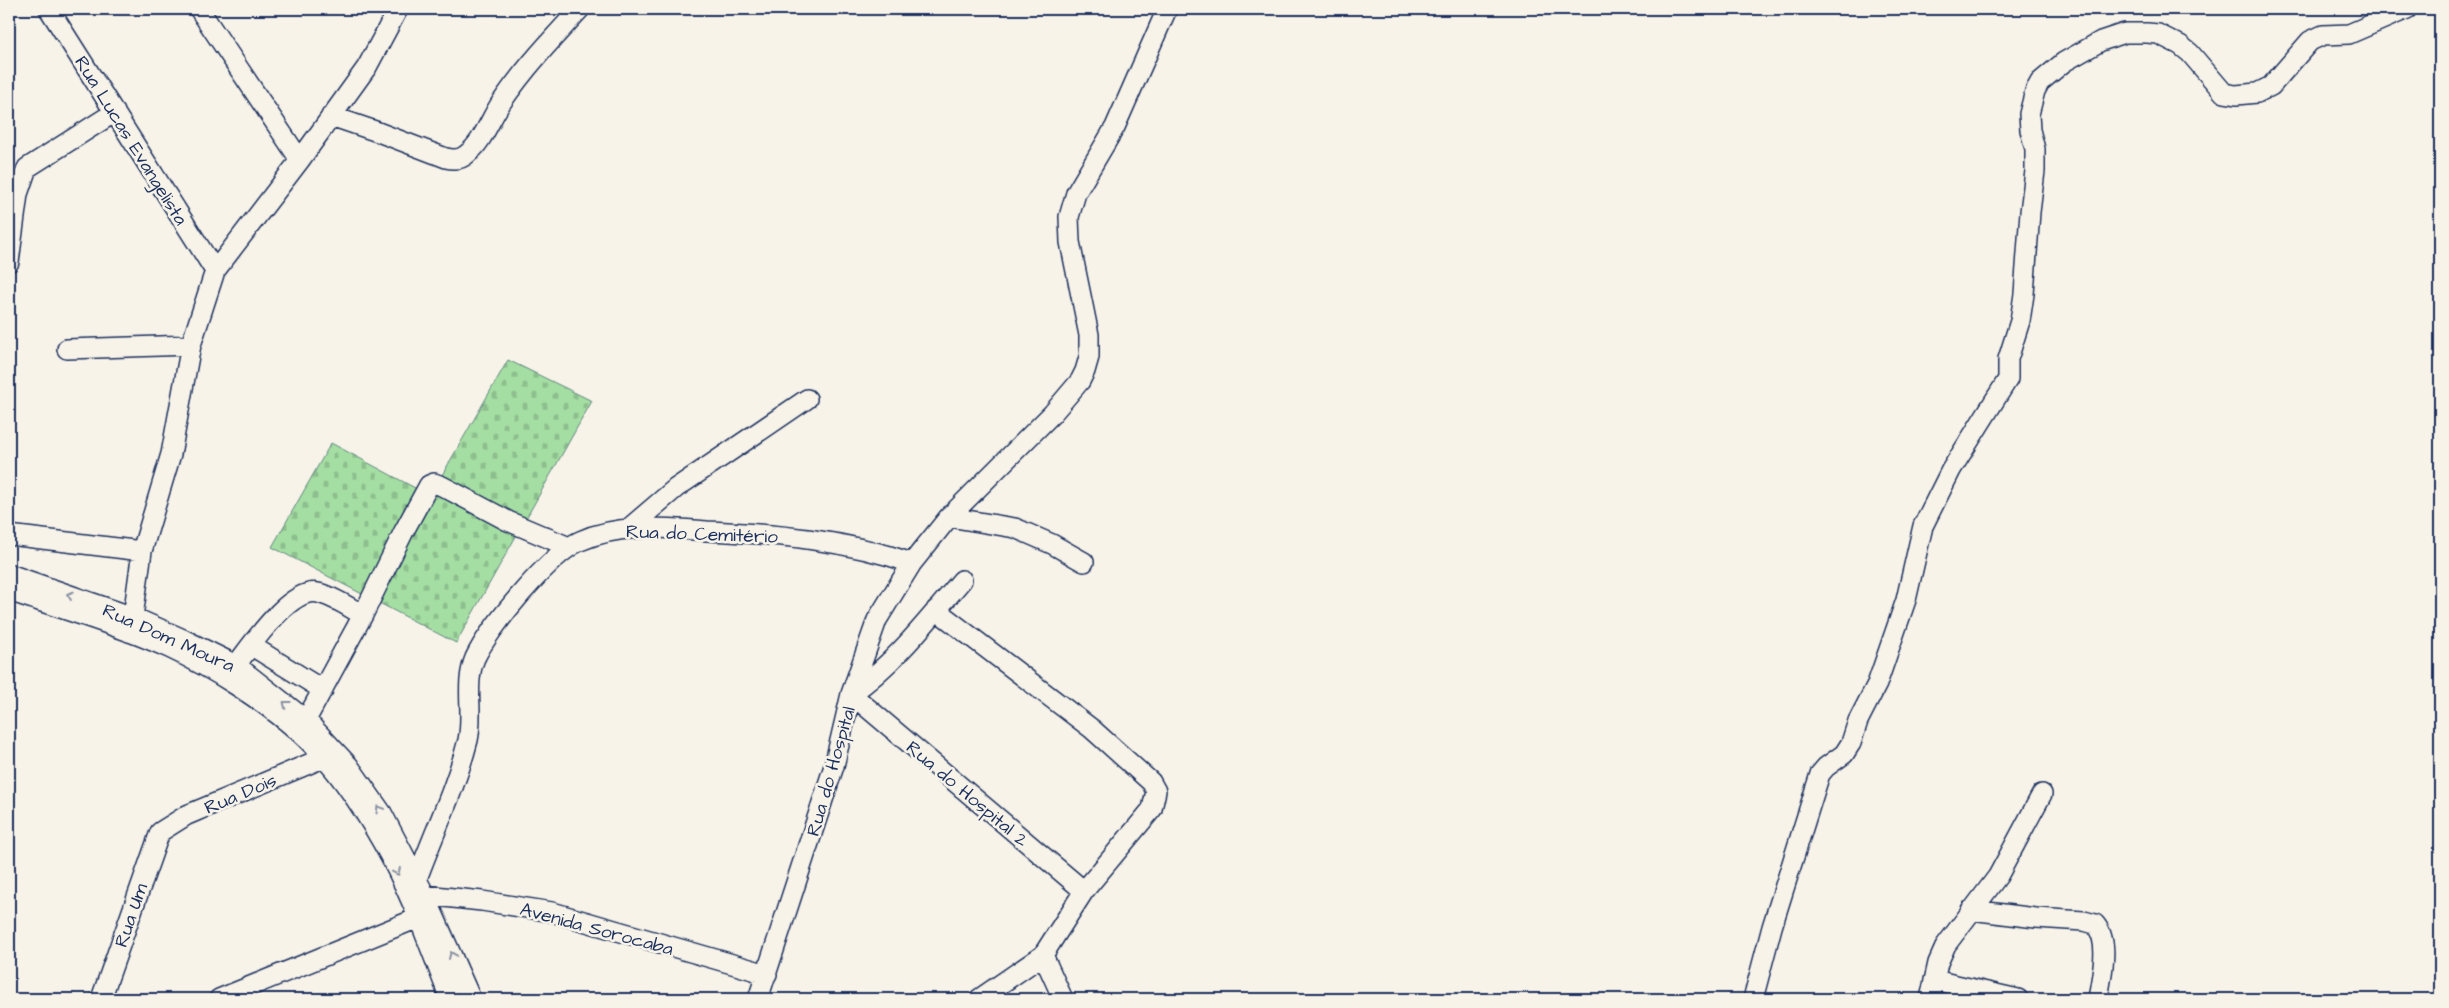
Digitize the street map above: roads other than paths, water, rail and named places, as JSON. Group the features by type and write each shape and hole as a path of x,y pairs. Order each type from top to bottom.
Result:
{"street":[{"name":"Rua Lucas Evangelista","path":"49,9 214,271"},
{"path":"199,9 300,160"},
{"path":"131,624 142,551 171,454 191,345 214,271 300,160 367,67 398,9"},
{"path":"331,116 446,158 456,160 464,157 477,142 499,104 518,79 580,9"},
{"path":"851,694 877,620 912,563 949,518 1052,414 1080,381 1085,371 1089,357 1089,335 1070,242 1069,217 1076,193 1115,127 1167,9"},
{"path":"1753,999 1772,926 1822,770 1840,758 1848,749 1858,721 1877,684 1906,600 1919,539 1926,520 1951,470 2008,379 2008,359 2020,322 2024,294 2035,171 2035,148 2030,130 2029,114 2033,96 2040,82 2064,62 2101,41 2125,33 2147,33 2171,39 2185,49 2224,92 2236,95 2257,93 2271,86 2310,41 2323,35 2350,34 2407,9"},
{"path":"9,262 14,193 24,174 31,165 115,112"},
{"path":"68,349 191,345"},
{"path":"628,529 676,488 807,399"},
{"path":"303,726 364,615 427,487 433,484 508,521 568,547"},
{"path":"949,518 1016,528 1052,544 1084,562"},
{"name":"Rua do Cemitério","path":"421,887 467,741 470,718 471,668 476,656 510,609 550,563 568,547 591,536 628,529 665,528 794,536 852,545 912,563"},
{"path":"9,535 142,551"},
{"name":"Rua Dom Moura","path":"9,574 236,665 303,726 329,753"},
{"name":"Rua do Hospital","path":"758,999 834,766 851,694 892,661 962,580"},
{"name":"Rua Dom Moura","path":"9,591 131,624 170,649 223,677 303,726"},
{"path":"236,665 289,604 300,596 310,593 321,594 364,615"},
{"path":"936,610 1092,729 1150,782 1156,791 1155,804 1139,827 1084,891 1043,955 979,999"},
{"path":"252,646 323,690"},
{"name":"Rua do Hospital 2","path":"851,694 1084,891"},
{"path":"329,753 361,781 377,805 421,887 471,999"},
{"path":"329,753 391,859 418,918 450,999"},
{"name":"Rua Dois","path":"160,832 187,815 329,753"},
{"path":"1930,999 1934,980 1946,945 1998,876 2042,794"},
{"name":"Rua Um","path":"101,999 160,832"},
{"name":"Avenida Sorocaba","path":"421,887 552,912 767,974"},
{"path":"1971,910 2036,918 2084,920 2095,924 2103,937 2098,999"},
{"path":"219,999 418,918"},
{"path":"1043,955 1063,999"},
{"path":"1934,980 2018,999"}]}
